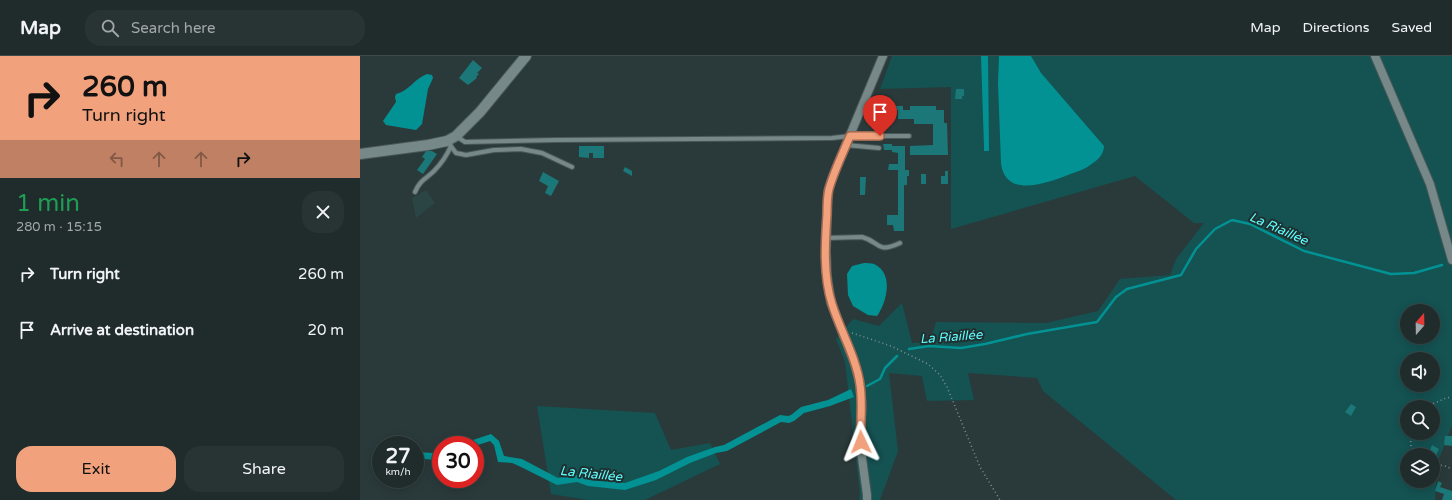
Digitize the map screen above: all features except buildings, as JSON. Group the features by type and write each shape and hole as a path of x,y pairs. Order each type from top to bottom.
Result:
{"street":[{"path":"360,154 451,141 480,112 526,56"},
{"path":"867,500 860,427 862,407 860,384 854,362 831,303 827,276 826,238 828,191 883,56"},
{"path":"1375,56 1430,184 1452,260"}],"lane":[{"path":"451,141 909,136"},
{"path":"451,141 456,152 466,155 494,150 521,149 542,153 572,167"},
{"path":"415,192 421,182 434,171 446,157 451,141"},
{"path":"846,145 879,148"},
{"path":"826,238 862,237 875,245 890,248 900,243"}],"path":[{"path":"841,328 891,346 928,364 940,375 947,387 980,467 1000,500"},
{"path":"1440,401 1452,397"},
{"path":"1440,466 1452,469"}],"shaded area":[{"path":"892,56 1452,56 1452,426 1440,456 1440,448 1400,448 1400,488 1436,488 1435,500 1176,500 1043,391 1037,378 968,373 974,400 927,401 922,376 889,373 898,451 880,500 859,500 860,494 845,362 836,339 853,319 879,326 902,303 912,343 930,342 936,322 1046,323 1098,311 1120,279 1170,275 1176,259 1204,223 1194,223 1135,176 951,229 951,87 880,89"},
{"path":"426,190 435,203 416,218 412,198"},
{"path":"537,406 655,413 671,450 710,443 720,464 645,500 588,500 551,494"}],"water":[{"path":"981,56 988,56 989,151 984,151"},
{"path":"999,56 1031,56 1041,73 1104,146 1102,153 1097,160 1081,170 1049,182 1028,186 1018,185 1010,181 1004,174 1001,163 998,84"},
{"path":"427,74 432,75 433,78 428,89 422,124 416,130 386,125 383,121 396,102 396,94 405,90 419,78"},
{"path":"864,263 874,264 880,268 886,281 886,296 877,316 868,315 853,306 848,295 847,274 852,266"},
{"path":"851,389 854,397 830,406 804,413 789,423 781,422 727,451 716,453 690,463 656,480 625,490 588,486 577,482 557,485 512,463 498,462 494,445 490,441 484,443 484,436 491,434 499,441 504,456 522,459 558,478 578,475 589,480 625,483 659,471 687,457 724,445 780,415 788,416 801,407 828,400"},
{"path":"424,452 432,453 432,460 424,459"}],"waterway":[{"name":"La Riaillée","path":"909,349 929,346 961,348 1027,334 1097,322 1116,297 1127,289 1181,275 1196,249 1215,229 1232,220 1250,224 1304,251 1391,274 1414,273 1442,265"},
{"name":"La Riaillée","path":"867,386 880,379 885,368 897,356"}],"route":[{"path":"861,442 860,427 862,407 860,384 854,362 831,303 827,276 826,220 828,191 850,136 880,136"}]}
